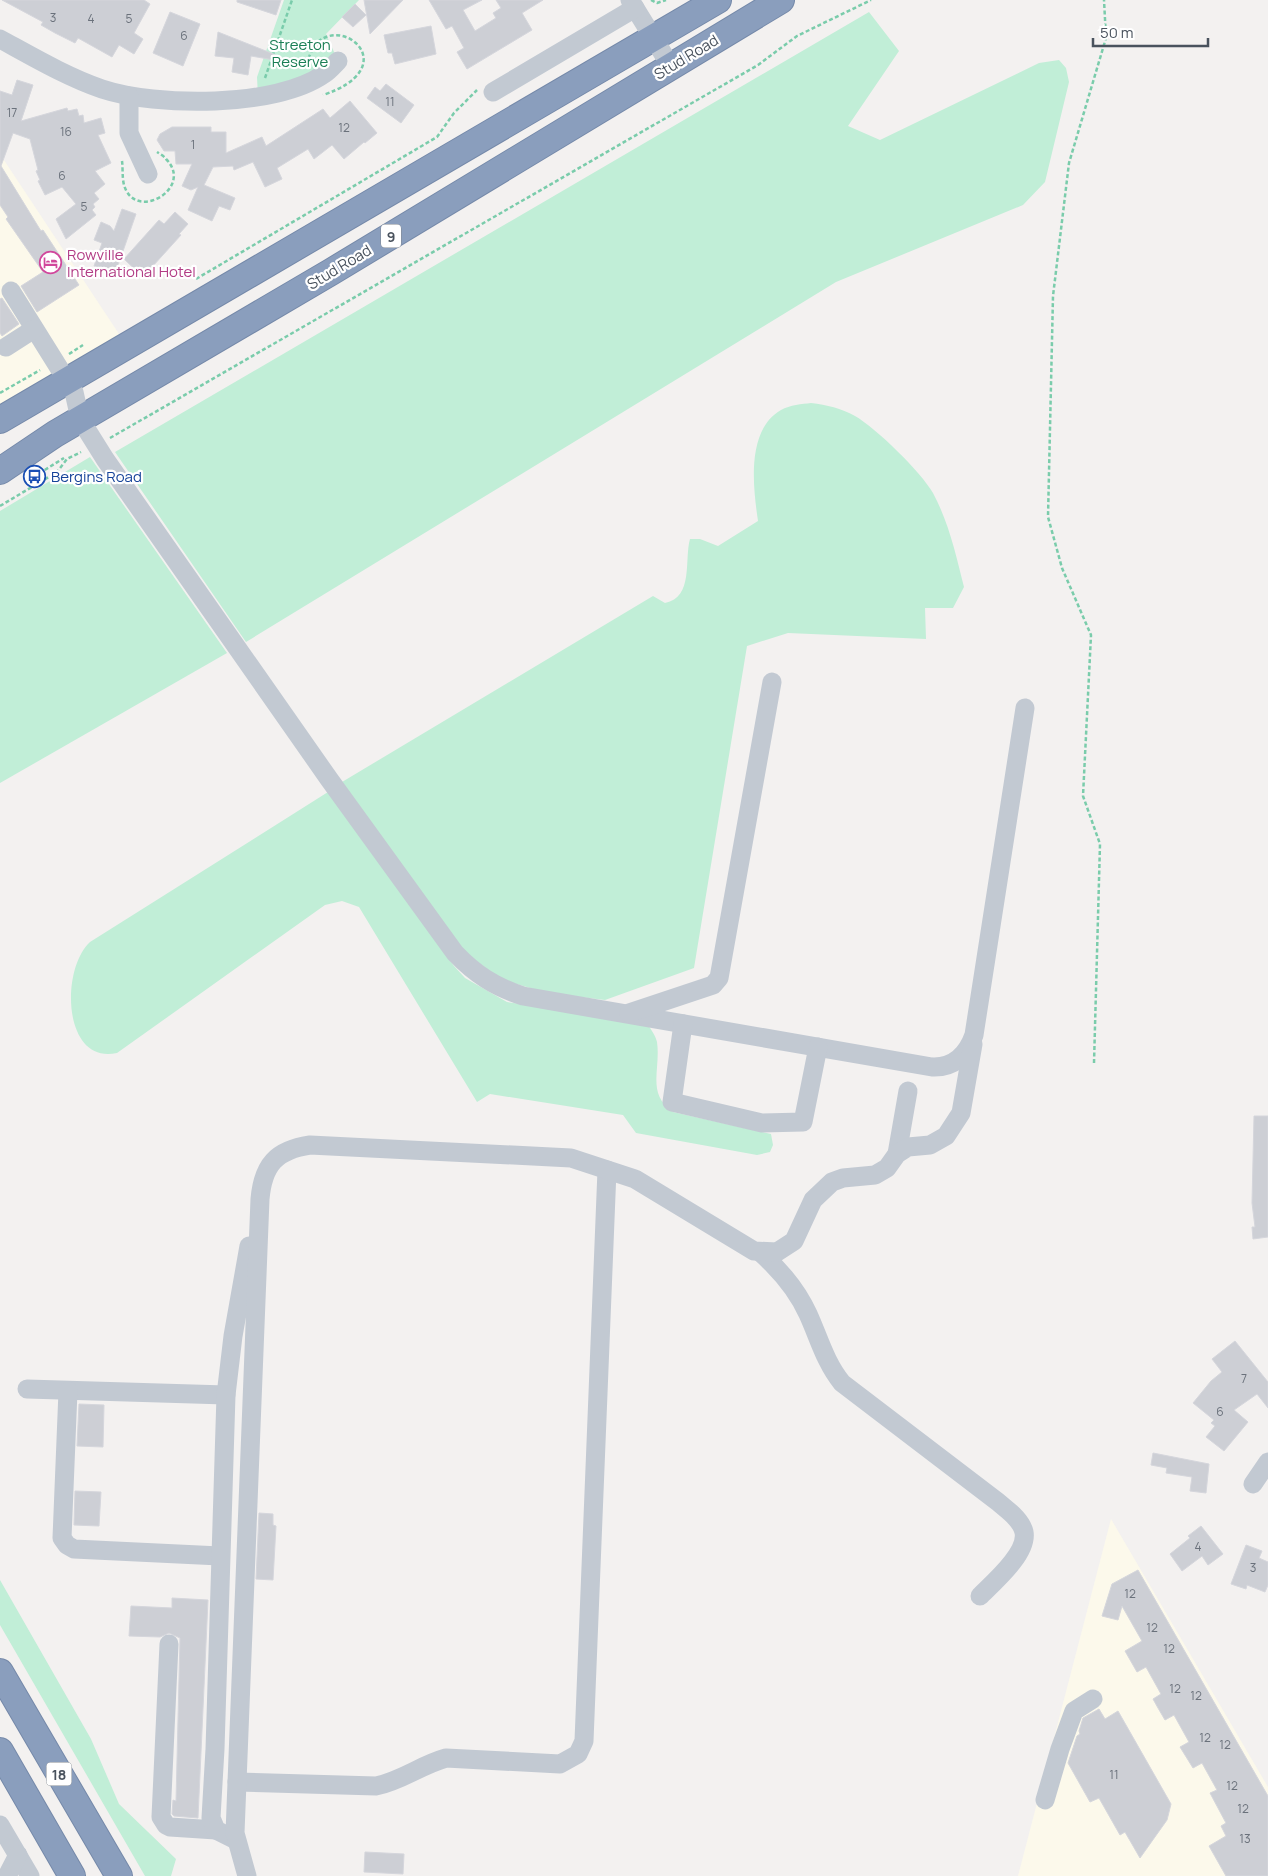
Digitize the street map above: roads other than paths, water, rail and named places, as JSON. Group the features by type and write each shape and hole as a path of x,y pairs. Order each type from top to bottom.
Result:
{"highway":[{"path":"0,420 62,371 718,0"},
{"name":"Stud Road","path":"0,471 80,419 331,272 781,0"},
{"name":"18","path":"0,1672 119,1876"},
{"path":"0,1751 72,1876"}],"street":[{"path":"485,90 638,3 652,38 670,66"},
{"path":"0,39 83,82 129,96 205,101 262,96 309,83 325,74 338,61"},
{"path":"129,96 129,133 148,174"},
{"path":"11,291 74,392 80,419 97,445 329,779 455,953 479,976 508,991 523,996 944,1067 953,1064 967,1050 974,1035"},
{"path":"6,347 34,329"},
{"path":"628,1013 713,985 719,978 772,682"},
{"path":"896,1154 908,1147 922,1147 939,1141 946,1136 957,1121 963,1104 1025,708"},
{"path":"682,1024 672,1102 762,1123 803,1122 818,1047"},
{"path":"761,1253 778,1252 790,1245 797,1236 813,1200 832,1182 843,1178 875,1175 887,1168 896,1154 908,1091"},
{"path":"247,1876 235,1833 259,1213 262,1179 271,1163 294,1147 310,1145 571,1158 635,1179 761,1253 781,1273 801,1301 827,1360 842,1384 998,1502 1021,1525 1024,1540 1017,1555 980,1596"},
{"path":"237,1782 376,1786 388,1784 434,1761 446,1758 560,1764 578,1754 584,1742 607,1170"},
{"path":"216,1830 211,1818 215,1749 226,1395 240,1286 259,1213"},
{"path":"27,1389 68,1392 226,1395"},
{"path":"68,1392 62,1538 64,1542 74,1549 220,1556"},
{"path":"1253,1484 1268,1462"},
{"path":"169,1644 162,1817 170,1828 216,1830 236,1840"},
{"path":"1045,1800 1060,1749 1074,1711 1093,1699"},
{"path":"0,1825 30,1876"},
{"path":"7,1876 18,1855"}],"place":[{"name":"Rowville International Hotel","path":"51,263"},
{"name":"Bergins Road","path":"35,476"}],"park label":[{"name":"Streeton Reserve","path":"300,52"}]}
